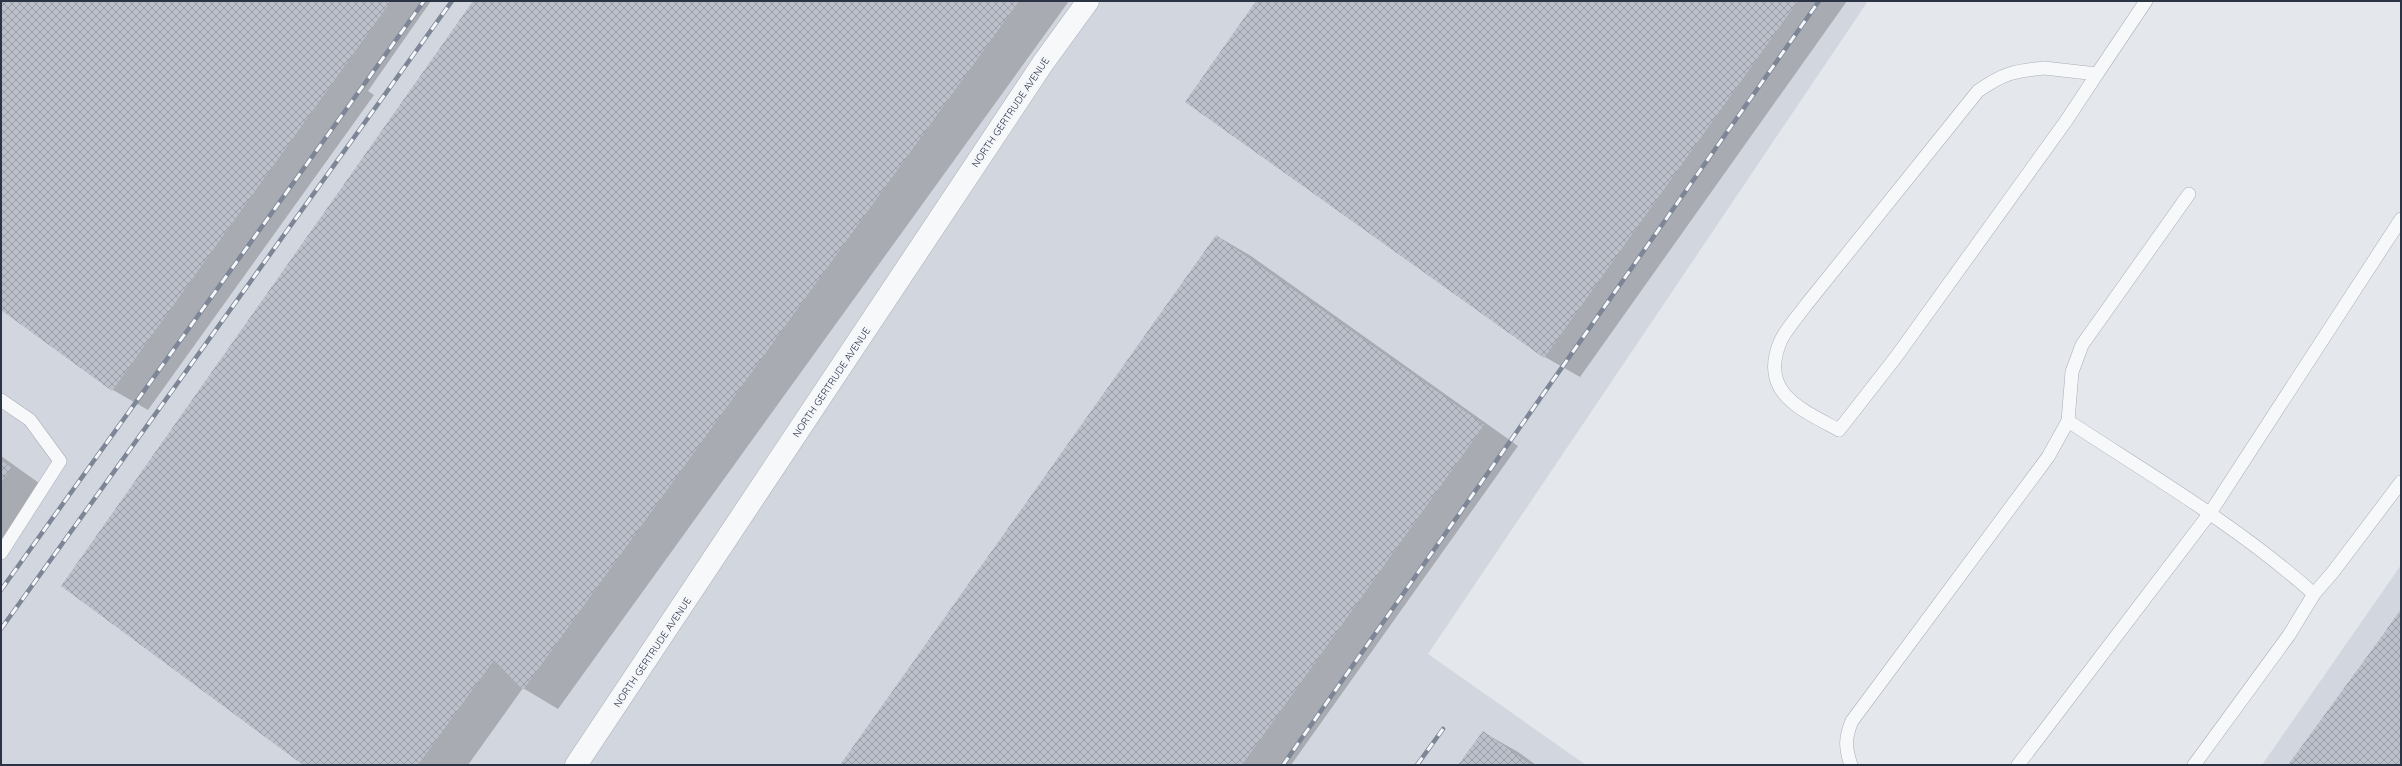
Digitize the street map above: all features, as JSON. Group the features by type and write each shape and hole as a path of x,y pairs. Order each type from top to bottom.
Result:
{"street":[{"name":"NORTH GERTRUDE AVENUE","path":"576,765 1043,62 1088,1"}],"lane":[{"path":"2097,74 2044,68 2014,71 1999,76 1978,90 1811,299 1782,339 1774,359 1775,377 1784,396 1800,409 1838,430 1896,357 2066,121 2146,1"},
{"path":"1851,765 1846,749 1847,734 1852,721 2048,457 2068,421 2072,372 2082,344 2188,194"},
{"path":"2018,765 2210,513 2401,219"},
{"path":"1,400 30,420 60,461 1,553"},
{"path":"2068,421 2210,513 2276,560 2314,594"},
{"path":"2194,765 2289,635 2314,594 2333,572 2401,482"}],"shaded area":[{"path":"1,1 1868,1 1428,654 1586,765 1,765"},
{"path":"2401,565 2401,765 2262,765"}],"building":[{"path":"1,1 391,1 112,391 1,310"},
{"path":"473,1 1019,1 523,690 494,660 418,765 303,765 61,586"},
{"path":"1256,1 1798,1 1544,358 1185,102"},
{"path":"1216,235 1484,425 1242,765 840,765"},
{"path":"1,460 12,468 1,482"},
{"path":"2401,609 2401,765 2288,765 2382,636"},
{"path":"1483,731 1531,765 1458,765"}],"railway":[{"path":"1,590 424,1"},
{"path":"1,629 452,1"},
{"path":"1283,765 1819,1"},
{"path":"1417,765 1443,729"}]}
